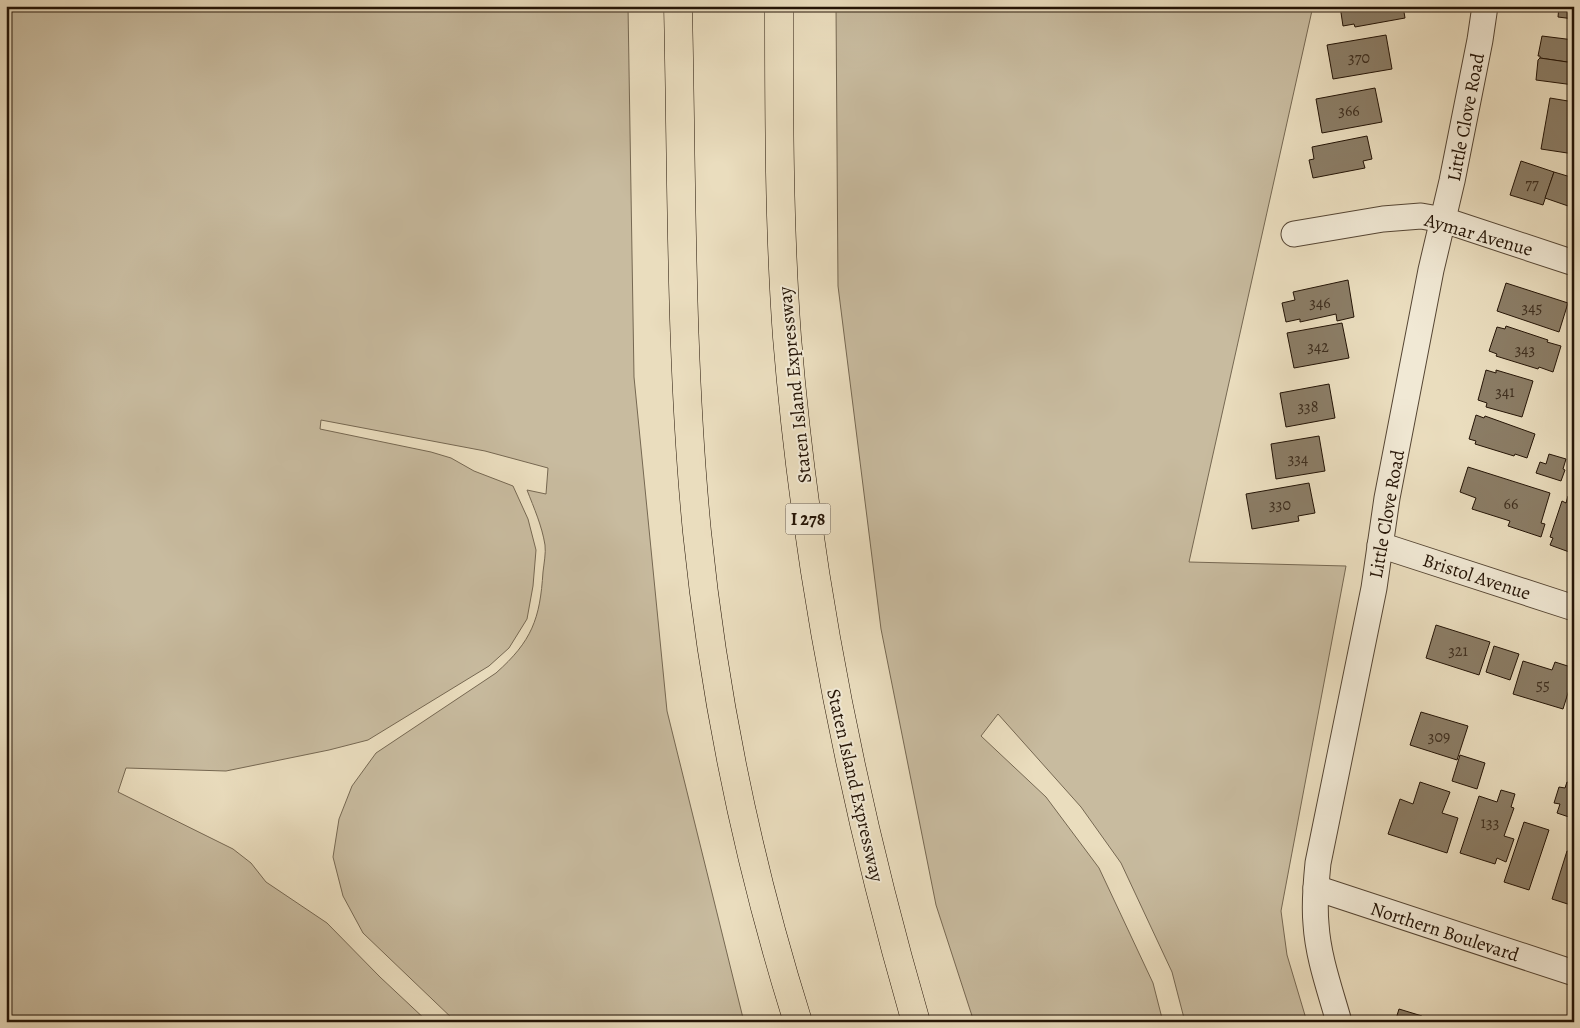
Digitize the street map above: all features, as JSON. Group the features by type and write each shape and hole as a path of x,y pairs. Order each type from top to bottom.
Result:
{"highway":[{"path":"678,6 686,380 703,584 719,691 746,832 770,930 798,1022"},
{"name":"Staten Island Expressway","path":"779,6 779,182 784,285 792,385 807,509 843,734 878,880 916,1022"}],"street":[{"name":"Little Clove Road","path":"1339,1022 1318,944 1315,916 1318,863 1374,588 1387,498 1431,270 1444,220 1485,6"},
{"name":"Aymar Avenue","path":"1294,234 1421,216 1444,220 1574,263"},
{"name":"Bristol Avenue","path":"1380,545 1574,608"},
{"name":"Northern Boulevard","path":"1316,888 1574,973"}],"shaded area":[{"path":"6,6 628,6 634,377 667,711 744,1022 456,1022 363,933 343,896 333,857 339,819 352,786 376,753 496,673 526,639 532,628 539,603 545,551 538,517 527,490 546,494 548,468 485,451 321,420 320,429 431,452 451,458 474,471 513,486 528,519 536,550 533,586 527,619 509,648 489,666 368,740 226,771 126,768 118,792 233,849 251,863 266,882 327,923 428,1022 6,1022"},
{"path":"836,6 1313,6 1189,562 1346,566 1281,911 1287,955 1307,1022 1185,1022 1172,972 1121,863 1081,807 998,714 981,736 1046,797 1099,868 1153,983 1163,1022 974,1022 936,905 881,629 838,286"}],"building":[{"path":"1340,6 1403,6 1405,18 1355,27 1354,24 1343,26"},
{"path":"1559,6 1574,6 1574,19 1558,17"},
{"path":"1386,35 1392,69 1333,79 1327,45"},
{"path":"1542,36 1574,40 1574,63 1540,58 1538,56"},
{"path":"1540,58 1574,63 1574,85 1536,80 1538,60"},
{"path":"1375,88 1382,122 1322,133 1316,99"},
{"path":"1550,98 1574,102 1574,154 1541,149"},
{"path":"1367,136 1372,159 1363,161 1365,168 1313,178 1309,160 1314,159 1312,147"},
{"path":"1521,161 1554,172 1543,205 1510,195"},
{"path":"1554,172 1574,178 1574,208 1545,198"},
{"path":"1348,280 1354,317 1337,321 1336,314 1300,322 1300,319 1286,322 1282,303 1295,300 1293,292"},
{"path":"1506,283 1568,303 1559,332 1497,311"},
{"path":"1342,323 1349,358 1294,368 1287,333"},
{"path":"1506,326 1561,346 1553,372 1496,356 1497,354 1489,351 1497,327 1505,329"},
{"path":"1486,370 1496,373 1496,370 1533,381 1522,417 1486,407 1487,403 1478,400"},
{"path":"1329,384 1335,418 1286,427 1280,393"},
{"path":"1476,415 1484,418 1485,416 1535,434 1527,458 1475,444 1476,441 1469,439"},
{"path":"1319,436 1325,471 1276,479 1271,444"},
{"path":"1549,454 1566,459 1561,481 1536,473 1540,462 1546,464"},
{"path":"1468,467 1550,493 1541,523 1545,524 1541,537 1508,526 1510,521 1472,509 1476,498 1460,492"},
{"path":"1309,483 1315,513 1298,516 1299,521 1252,529 1246,494"},
{"path":"1568,496 1574,497 1574,546 1572,553 1550,545 1553,538 1550,537 1562,501 1566,503"},
{"path":"1436,625 1490,642 1479,675 1426,658"},
{"path":"1494,646 1519,654 1510,680 1486,672"},
{"path":"1523,661 1552,670 1555,662 1574,668 1574,674 1563,709 1513,694"},
{"path":"1421,712 1468,726 1457,760 1410,745"},
{"path":"1460,755 1485,763 1477,789 1452,781"},
{"path":"1420,782 1450,792 1442,813 1458,818 1447,853 1388,834 1400,799 1413,804"},
{"path":"1567,782 1574,784 1572,818 1557,813 1560,804 1554,803 1559,787 1565,788"},
{"path":"1501,790 1515,794 1511,807 1514,808 1504,836 1514,839 1506,862 1497,858 1495,864 1460,853 1479,796 1497,802"},
{"path":"1524,822 1549,830 1529,890 1504,882"},
{"path":"1567,851 1574,853 1574,906 1552,899"},
{"path":"1399,1009 1422,1016 1421,1018 1433,1022 1395,1022"}]}
